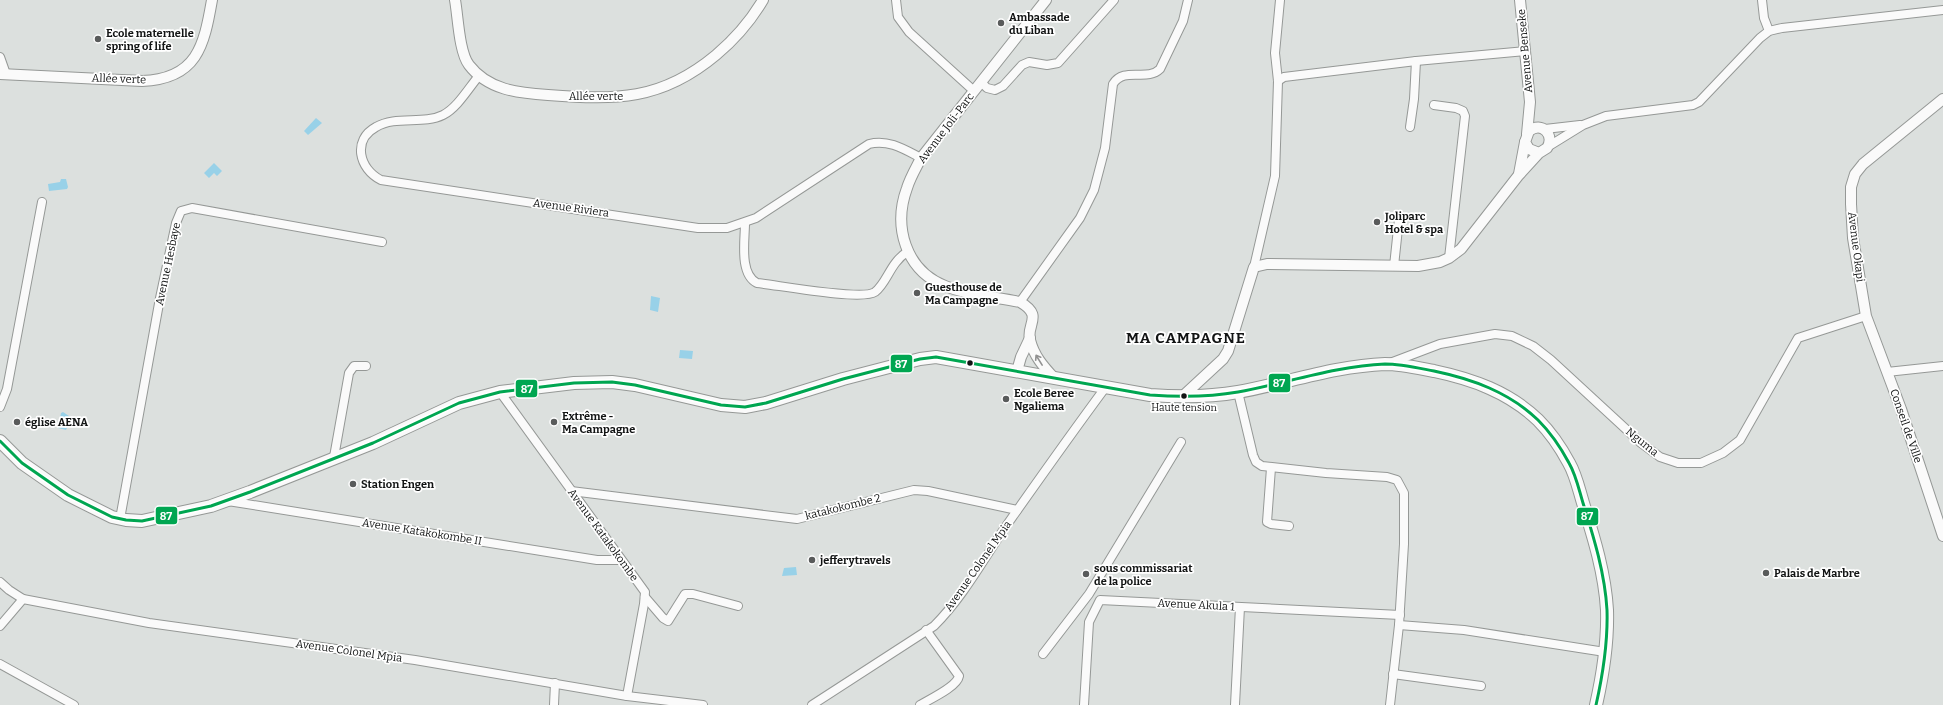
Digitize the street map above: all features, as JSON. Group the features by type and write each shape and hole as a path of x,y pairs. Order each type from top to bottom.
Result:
{"main road":[{"path":"0,441 22,463 68,495 87,506 120,519 133,521 155,519 224,501 373,443 459,403 500,392 574,383 612,382 635,385 721,405 744,407 766,403 843,379 929,357 944,358 1150,396 1182,397 1238,392 1341,370 1385,364 1408,366 1457,376 1477,382 1494,390 1525,409 1538,421 1556,442 1570,465 1596,546 1603,575 1607,610 1605,652 1596,705"}],"street":[{"name":"Allée verte","path":"3,74 142,81 152,81 170,76 187,66 201,47 207,32 212,0"},
{"path":"455,0 463,49 467,63 478,77"},
{"name":"Allée verte","path":"478,77 505,89 538,94 609,98 651,92 674,83 699,68 736,37 755,13 763,0"},
{"path":"896,0 898,17 909,32 974,91"},
{"name":"Avenue Joli-Parc","path":"1020,302 945,286 924,272 907,252 901,225 903,202 907,188 921,158 982,83 1046,0"},
{"path":"982,83 987,88 995,90 1003,86 1022,65 1029,62 1047,65 1058,63 1114,0"},
{"path":"1017,371 1021,357 1030,338 1033,316 1027,307 1020,302 1080,218 1094,190 1105,148 1113,84 1119,77 1124,75 1151,74 1160,69 1183,21 1188,0"},
{"path":"1182,397 1223,359 1228,351 1254,267 1275,176 1277,85 1275,53 1280,0"},
{"name":"Avenue Benseke","path":"1520,0 1530,102"},
{"path":"1762,0 1764,18 1769,31"},
{"path":"1539,153 1529,149 1526,138 1532,129 1583,125 1617,114 1693,105 1699,102 1760,38 1769,31 1782,28 1943,10"},
{"path":"1277,85 1284,77 1416,61 1526,50"},
{"path":"0,58 3,74"},
{"path":"1410,127 1414,99 1416,61"},
{"name":"Avenue Riviera","path":"478,77 453,107 441,116 387,123 372,129 362,144 361,154 365,167 375,177 381,180 698,228 718,229 745,223 756,218 869,144 885,142 900,147 921,158"},
{"name":"Avenue Okapi","path":"1866,316 1853,238 1851,187 1855,174 1863,164 1943,99"},
{"path":"1530,102 1542,128 1549,134 1549,146"},
{"path":"1518,176 1526,138 1530,102"},
{"path":"1434,106 1456,108 1463,111 1465,116 1449,258"},
{"path":"1254,267 1267,264 1394,266 1428,264 1449,258 1467,244 1518,176 1539,153 1583,125"},
{"path":"0,407 7,389 42,202"},
{"name":"Avenue Hesbaye","path":"120,519 163,283 176,223 181,210 192,208 382,242"},
{"path":"1394,266 1399,219"},
{"path":"745,223 745,266 749,276 757,283 840,294 867,295 877,290 899,257 907,252"},
{"name":"Nguma","path":"1385,364 1440,344 1495,334 1512,336 1533,346 1551,360 1641,443 1660,457 1678,463 1701,463 1724,453 1740,440 1798,338 1866,316"},
{"name":"Conseil de Ville","path":"1866,316 1887,372 1943,536"},
{"path":"1030,338 1039,361 1054,378"},
{"path":"334,457 349,373 354,366 366,366"},
{"path":"1887,372 1943,366"},
{"name":"Avenue Colonel Mpia","path":"812,705 934,626 954,602 1017,510 1105,388"},
{"name":"Avenue Katakokombe","path":"500,392 620,560 643,588 645,597 663,618 668,621 685,594 693,594 738,606"},
{"path":"1238,392 1253,455 1256,462 1262,466 1387,478 1397,480 1404,493 1400,625 1390,705"},
{"path":"1043,654 1089,594 1181,442"},
{"path":"1271,468 1267,522 1271,524 1289,526"},
{"name":"katakokombe 2","path":"571,491 796,519 914,490 928,491 1017,510"},
{"name":"Avenue Katakokombe II","path":"224,501 597,560 620,560"},
{"name":"Avenue Colonel Mpia","path":"0,582 23,599 149,623 415,660 627,696 703,705"},
{"path":"1084,705 1089,622 1100,600 1089,594"},
{"path":"627,696 645,597"},
{"path":"0,626 23,599"},
{"name":"Avenue Akula 1","path":"1100,600 1400,615"},
{"path":"1235,705 1240,606"},
{"path":"1400,625 1464,630 1605,652"},
{"path":"920,705 950,687 958,680 959,676 926,630"},
{"path":"0,664 74,705"},
{"path":"1393,674 1481,686"},
{"path":"554,705 555,683"}],"water":[{"path":"316,118 322,123 308,135 304,131"},
{"path":"214,163 222,171 217,176 214,173 209,178 204,173"},
{"path":"61,179 66,179 67,189 49,191 48,184 60,182"},
{"path":"651,296 660,298 658,312 650,310"},
{"path":"680,350 693,351 692,359 679,358"},
{"path":"63,412 72,418 66,430 58,428 61,413"},
{"path":"796,567 797,575 782,576 784,568"}],"transit line":[{"name":"87","path":"0,441 22,463 68,495 112,517 142,521 211,506 250,492 373,443 459,403 500,392 574,383 612,382 635,385 721,405 745,407 766,403 843,379 920,359 936,357 1150,395 1194,396 1238,392 1329,371 1366,365 1385,364 1410,366 1462,378 1489,388 1515,402 1538,420 1555,440 1574,472 1595,543 1606,597 1606,646 1596,705"}],"place":[{"name":"Ambassade du Liban","path":"1001,23"},
{"name":"Ecole maternelle spring of life","path":"98,39"},
{"name":"Joliparc Hotel & spa","path":"1377,222"},
{"name":"Guesthouse de Ma Campagne","path":"917,293"},
{"name":"Haute tension","path":"1184,396"},
{"name":"Ecole Beree Ngaliema","path":"1006,399"},
{"name":"église AENA","path":"17,422"},
{"name":"Extrême - Ma Campagne","path":"554,422"},
{"name":"Station Engen","path":"353,484"},
{"name":"jefferytravels","path":"812,560"},
{"name":"Palais de Marbre","path":"1766,573"},
{"name":"sous commissariat de la police","path":"1086,574"}],"district":[{"name":"MA CAMPAGNE","path":"1186,338"}]}
